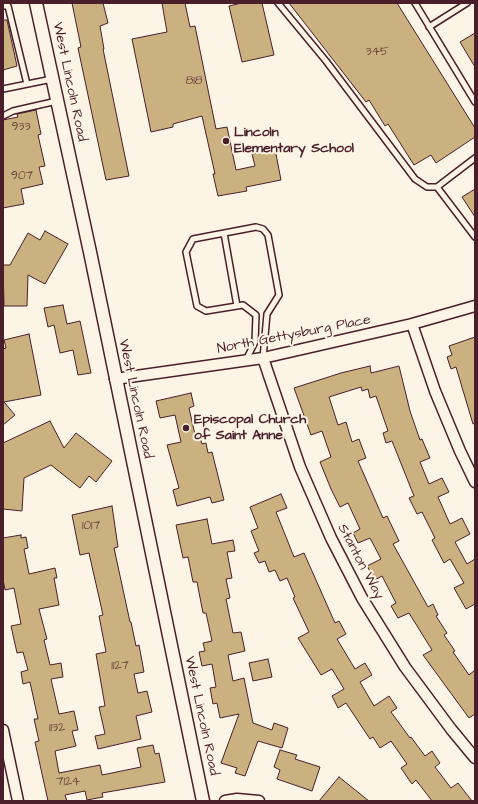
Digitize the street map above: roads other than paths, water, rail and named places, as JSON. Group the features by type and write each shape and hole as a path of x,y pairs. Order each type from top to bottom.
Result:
{"street":[{"name":"West Lincoln Road","path":"36,3 58,101 204,801"},
{"name":"North Gettysburg Place","path":"115,379 263,358 412,324 475,306"},
{"path":"412,324 435,391 460,451 475,482"},
{"name":"Stanton Way","path":"263,358 300,467 331,538 362,598 405,667 451,729 475,758"},
{"path":"3,730 18,801"},
{"path":"225,801 237,799 259,801"}],"lane":[{"path":"278,3 326,61 415,179 427,187 437,187 475,158"},
{"path":"415,3 475,102"},
{"path":"429,27 458,5 467,3"},
{"path":"6,6 28,84"},
{"path":"3,89 53,79"},
{"path":"3,116 13,111 58,101"},
{"path":"437,187 475,237"},
{"path":"246,360 256,342 256,315 243,305 206,311 197,306 186,252 193,239 256,227 263,228 268,235 280,294 267,314 263,358"},
{"path":"224,233 237,306"}],"place":[{"name":"Lincoln Elementary School","path":"226,141"},
{"name":"Episcopal Church of Saint Anne","path":"186,428"}]}
